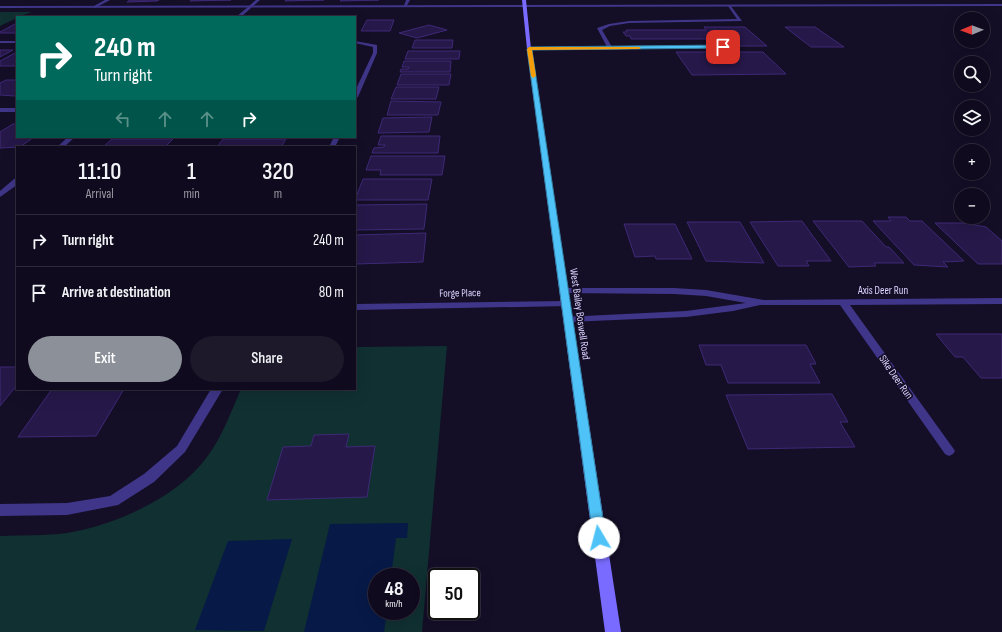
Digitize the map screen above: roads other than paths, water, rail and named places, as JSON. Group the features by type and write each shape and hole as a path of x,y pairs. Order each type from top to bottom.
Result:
{"main road":[{"name":"West Bailey Boswell Road","path":"524,3 529,49 612,632"}],"street":[{"path":"94,7 108,0"},
{"path":"239,16 258,0"},
{"path":"406,6 408,0"},
{"path":"0,7 406,6 524,3 730,6 1002,5"},
{"path":"610,48 599,29 609,24 629,22 740,20 730,6"},
{"path":"0,42 16,42"},
{"path":"356,42 364,42 375,46 375,53 356,95"},
{"path":"529,49 723,47"},
{"path":"0,110 16,110"},
{"path":"61,146 71,138"},
{"path":"0,195 16,182"},
{"name":"Axis Deer Run","path":"564,291 674,291 706,293 764,303"},
{"name":"Axis Deer Run","path":"568,319 689,315 764,303 1002,301"},
{"name":"Sike Deer Run","path":"843,302 949,452"},
{"name":"Forge Place","path":"356,306 566,304"},
{"path":"0,510 67,509 113,501 149,478 181,448 216,390"}],"water":[{"path":"408,523 407,538 396,538 392,568 368,568 368,620 386,620 384,632 304,632 330,524"},
{"path":"292,539 264,631 195,630 228,541"}]}
